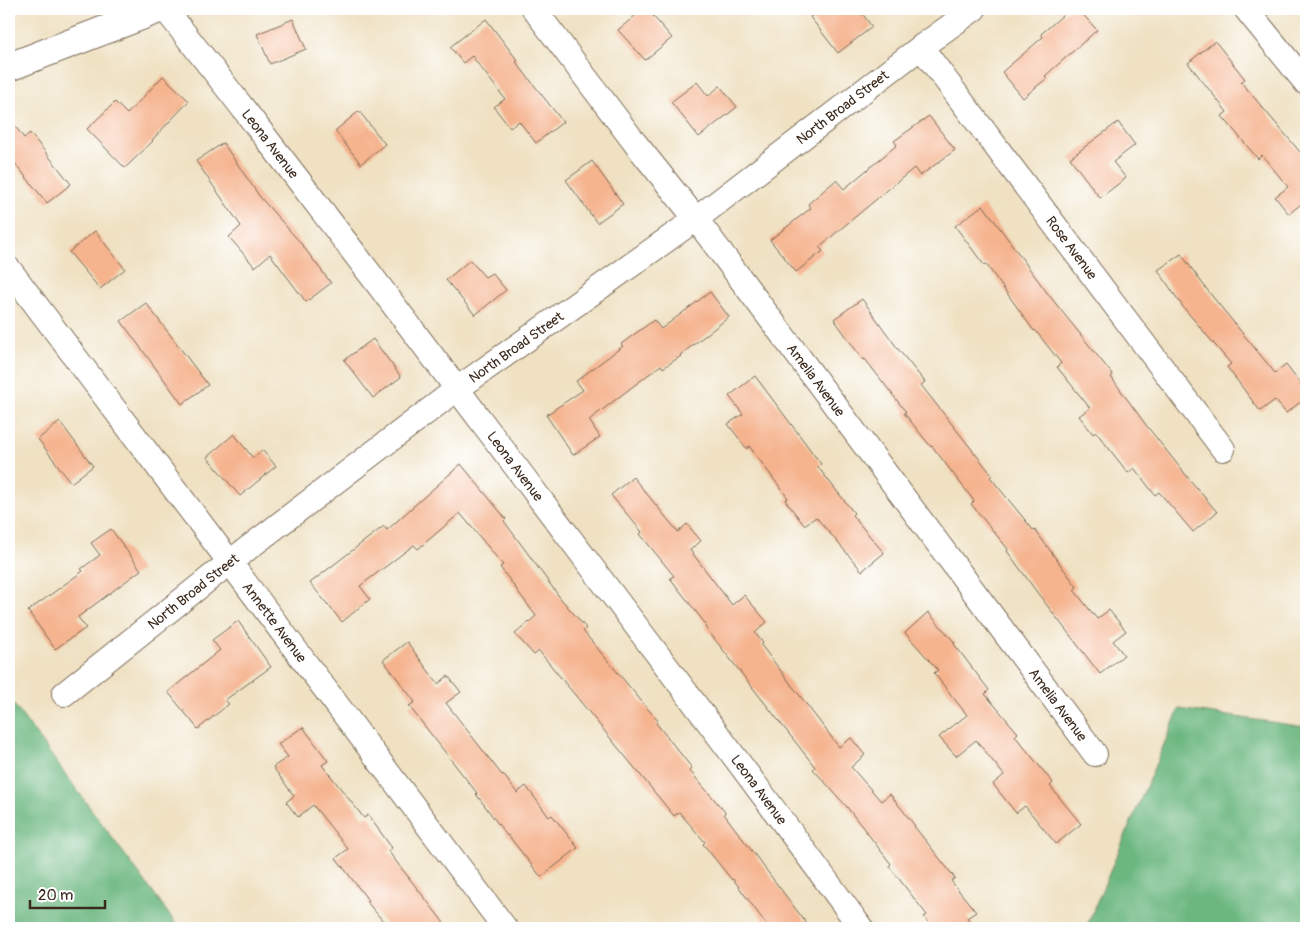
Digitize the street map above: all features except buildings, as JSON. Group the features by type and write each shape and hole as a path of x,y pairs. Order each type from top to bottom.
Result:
{"street":[{"path":"9,67 159,9"},
{"name":"Leona Avenue","path":"165,9 263,132 774,808 861,928"},
{"name":"Amelia Avenue","path":"534,9 635,143 696,219 1095,754"},
{"name":"North Broad Street","path":"64,694 230,562 457,389 696,219 921,47 974,9"},
{"path":"1246,9 1306,83"},
{"name":"Rose Avenue","path":"921,47 1223,448"},
{"name":"Annette Avenue","path":"9,269 505,928"}],"green space":[{"path":"9,698 179,928 9,928"},
{"path":"1179,709 1306,727 1306,928 1086,928"}]}
